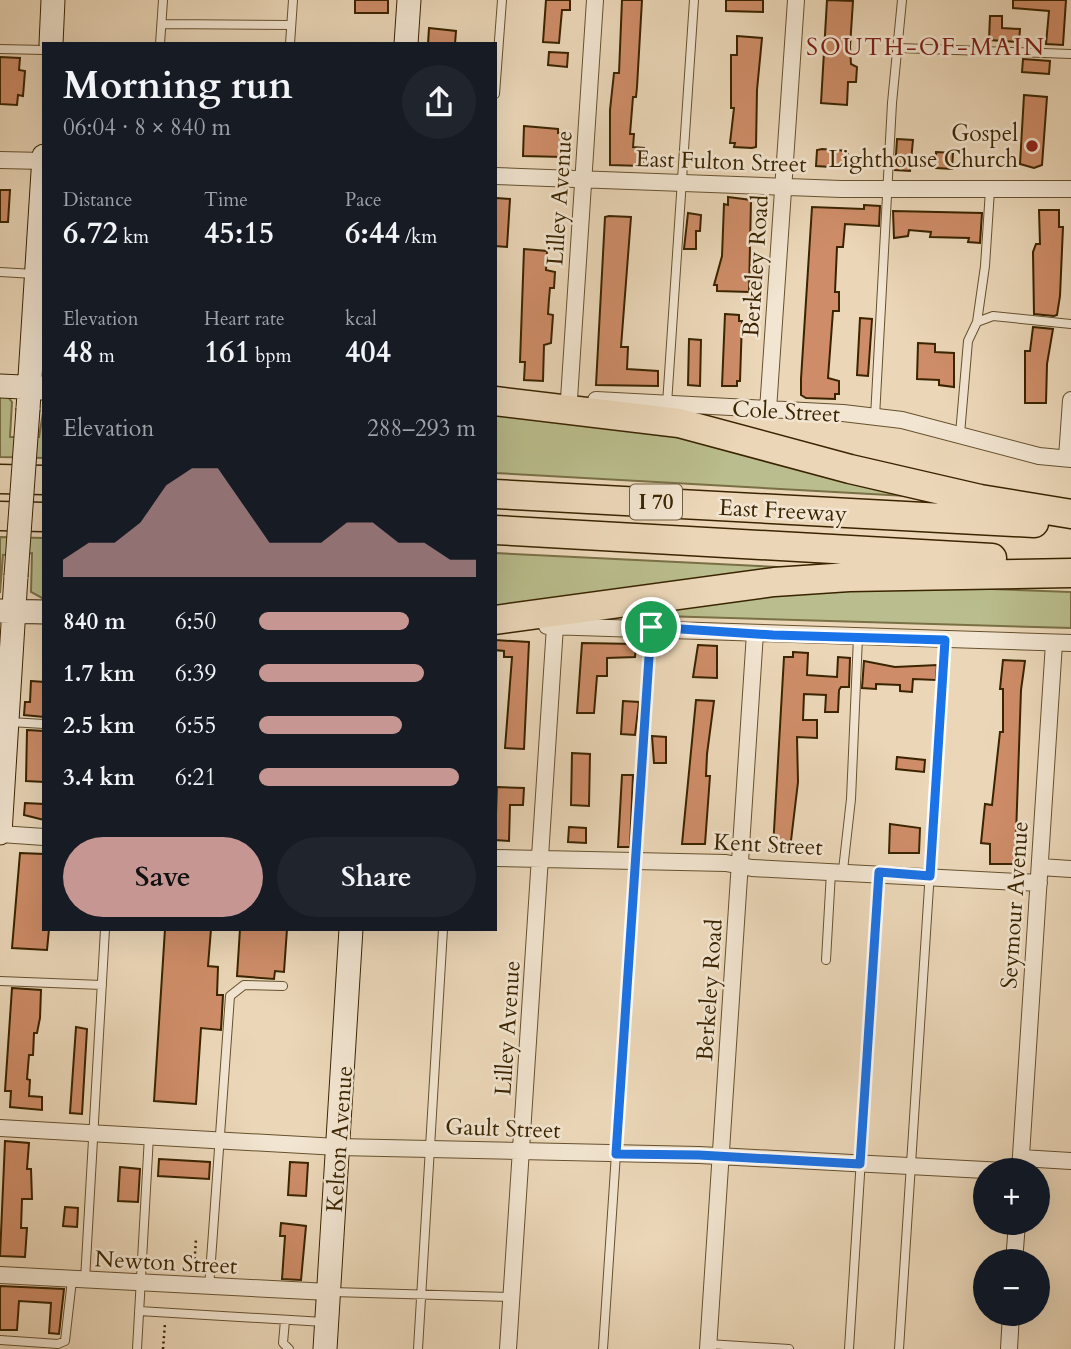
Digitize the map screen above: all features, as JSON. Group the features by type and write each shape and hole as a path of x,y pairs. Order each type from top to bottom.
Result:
{"highway":[{"path":"497,400 679,423 850,469 981,499 1071,514"},
{"path":"0,479 42,480"},
{"name":"East Freeway","path":"497,494 1071,525"},
{"path":"0,516 42,517"},
{"name":"East Freeway","path":"497,530 1071,562"},
{"path":"497,622 774,582 849,577 1071,573"}],"main road":[{"path":"51,42 53,0"},
{"path":"406,42 409,0"},
{"path":"0,834 7,612 16,576 34,395 42,217"},
{"path":"0,386 34,395"},
{"path":"7,612 42,612"},
{"name":"Kelton Avenue","path":"325,1349 351,931"}],"street":[{"name":"Lilley Avenue","path":"569,399 595,0"},
{"name":"Berkeley Road","path":"768,410 796,0"},
{"path":"0,160 42,159"},
{"name":"East Fulton Street","path":"497,176 888,189 1071,190"},
{"name":"Cole Street","path":"497,400 569,399 875,417 902,420 1039,456 1069,459"},
{"path":"1069,459 1071,400"},
{"path":"497,622 1071,643"},
{"name":"Lilley Avenue","path":"508,1349 555,626"},
{"name":"Berkeley Road","path":"708,1346 755,633"},
{"name":"Seymour Avenue","path":"1020,1158 1054,643"},
{"path":"0,834 42,837"},
{"name":"Kent Street","path":"497,858 739,865 930,876 1039,875 1071,869"},
{"name":"Gault Street","path":"0,1128 338,1147 721,1156 973,1169"},
{"path":"1050,1162 1071,1161"},
{"name":"Newton Street","path":"0,1275 329,1292"},
{"path":"1009,1349 1010,1326"}],"lane":[{"path":"160,42 163,0"},
{"path":"290,42 293,0"},
{"path":"497,66 502,0"},
{"path":"667,404 694,0"},
{"path":"875,417 892,103 902,0"},
{"path":"162,24 291,25"},
{"path":"899,48 1071,54"},
{"path":"0,49 42,50"},
{"path":"960,434 968,341 977,322 990,190"},
{"path":"0,272 40,275"},
{"path":"977,322 993,316 1071,324"},
{"path":"603,1349 651,627"},
{"path":"826,960 837,870 851,799 858,637"},
{"path":"899,1349 945,640"},
{"path":"3,722 42,724"},
{"path":"849,1349 879,872"},
{"path":"0,1340 58,1344 65,1341 79,1280 105,931"},
{"path":"418,1349 443,931"},
{"path":"0,981 102,985"},
{"path":"209,1287 230,996 244,985 282,986"},
{"path":"137,1349 149,1136"},
{"path":"329,1292 512,1297"},
{"path":"139,1311 327,1322"},
{"path":"285,1320 283,1343 289,1349"},
{"path":"708,1346 789,1349"},
{"path":"508,1349 514,1349"}],"path":[{"path":"193,1277 196,1239"},
{"path":"163,1349 165,1313"}],"green space":[{"path":"0,397 8,397 12,402 10,437 39,437 42,419 42,458 0,457"},
{"path":"497,409 688,433 907,496 497,473"},
{"path":"0,537 42,538 42,598 31,592 32,553 3,555 0,593"},
{"path":"497,553 797,568 497,609"},
{"path":"887,585 1071,592 1071,628 591,614 786,590"}],"building":[{"path":"355,0 388,0 388,13 355,13"},
{"path":"546,0 570,0 570,10 562,10 559,43 543,42"},
{"path":"622,0 642,0 637,87 636,97 633,97 630,134 634,134 633,147 644,148 643,166 610,165 610,110 614,73 619,73"},
{"path":"726,0 763,0 763,12 726,11"},
{"path":"827,0 853,1 851,64 857,67 856,82 848,82 847,105 821,103"},
{"path":"1013,0 1066,0 1063,45 1046,44 1049,11 1013,8"},
{"path":"990,16 1002,16 1002,28 1020,29 1019,42 989,40"},
{"path":"429,28 456,31 455,42 428,42"},
{"path":"737,36 762,38 757,90 756,147 752,148 734,147 735,143 730,143 734,108 731,108 731,55 737,55"},
{"path":"549,52 568,53 567,67 548,65"},
{"path":"0,57 20,58 19,70 25,71 23,96 18,95 17,105 0,104"},
{"path":"1023,59 1050,61 1049,74 1022,72"},
{"name":"Gospel Lighthouse Church","path":"1024,95 1047,97 1042,165 1034,168 1020,164"},
{"path":"524,126 558,129 558,133 566,134 563,157 523,156"},
{"path":"897,139 913,140 910,171 895,170"},
{"path":"817,150 848,151 847,168 816,166"},
{"path":"936,152 953,153 952,169 936,168"},
{"path":"0,190 10,190 8,222 0,222"},
{"path":"728,197 751,200 749,292 717,291 717,285 714,285 722,256 724,204 728,205"},
{"path":"497,198 510,199 507,247 497,246"},
{"path":"864,205 880,206 879,226 845,224 843,247 837,247 835,292 839,292 839,311 833,311 828,378 839,381 839,394 835,394 835,399 806,398 801,395 801,379 812,207 864,209"},
{"path":"1039,210 1059,210 1059,227 1063,227 1060,296 1057,315 1054,316 1034,314 1033,252 1036,244 1040,244"},
{"path":"893,211 982,213 980,243 968,242 969,238 930,237 931,232 909,230 908,236 894,238"},
{"path":"688,213 701,215 700,231 696,231 696,249 684,249"},
{"path":"605,217 631,217 621,347 628,347 627,369 658,371 658,386 596,385"},
{"path":"524,249 547,251 546,270 555,272 554,288 550,288 548,314 553,315 551,343 544,345 543,381 524,380 525,362 520,362"},
{"path":"725,314 739,315 739,321 742,321 740,381 737,381 737,386 722,386"},
{"path":"860,318 872,319 868,376 857,375"},
{"path":"1033,327 1053,329 1047,364 1046,403 1025,403 1025,351 1030,351"},
{"path":"689,339 701,340 700,386 688,385"},
{"path":"918,343 935,344 935,352 954,353 954,387 939,385 939,380 917,379"},
{"path":"497,640 529,642 524,749 505,748 512,657 504,657 504,651 497,650"},
{"path":"582,643 636,644 635,657 607,658 607,676 597,676 594,713 577,713"},
{"path":"698,645 717,646 717,678 693,677"},
{"path":"793,652 808,653 807,675 837,677 838,657 850,658 849,687 841,687 839,690 838,712 825,712 826,695 804,694 803,720 817,720 817,738 797,737 798,782 790,849 773,848 784,657 793,657"},
{"path":"1003,660 1025,661 1021,690 1015,864 990,864 990,844 981,843 985,804 992,805 1000,732 1003,732 1003,689 1000,689"},
{"path":"864,661 895,667 937,665 936,680 913,679 912,692 900,691 900,685 876,684 876,689 862,688"},
{"path":"31,681 42,682 42,717 24,715 25,702 30,702"},
{"path":"696,700 714,701 707,754 706,776 710,776 705,844 682,844"},
{"path":"623,701 639,702 635,735 621,734"},
{"path":"27,730 42,731 42,782 26,781"},
{"path":"652,736 666,737 666,763 654,763"},
{"path":"572,753 590,754 589,806 571,805"},
{"path":"897,757 925,760 924,772 896,769"},
{"path":"622,775 633,775 630,847 618,847"},
{"path":"497,787 524,788 523,805 510,805 509,841 497,840"},
{"path":"25,803 42,804 42,820 24,815"},
{"path":"890,824 920,828 919,853 889,853"},
{"path":"569,827 586,828 586,843 568,842"},
{"path":"20,853 42,854 42,931 49,931 47,950 12,948"},
{"path":"165,931 211,931 208,966 218,967 217,995 223,995 221,1030 201,1028 196,1104 154,1101"},
{"path":"240,931 287,931 284,972 275,971 274,979 237,976"},
{"path":"12,988 41,990 40,1018 37,1033 34,1033 33,1055 29,1055 27,1079 30,1080 29,1096 42,1097 42,1110 10,1107 11,1091 5,1091"},
{"path":"76,1027 87,1029 82,1114 70,1113"},
{"path":"5,1141 29,1143 27,1169 31,1169 32,1199 22,1199 21,1228 27,1228 25,1257 0,1256"},
{"path":"159,1159 210,1162 209,1179 158,1176"},
{"path":"290,1162 308,1163 306,1196 288,1195"},
{"path":"120,1167 140,1169 138,1202 118,1201"},
{"path":"65,1207 78,1208 77,1227 63,1226"},
{"path":"281,1223 306,1226 301,1280 282,1279 285,1236 280,1236"},
{"path":"0,1286 64,1289 59,1334 49,1333 51,1303 19,1301 17,1330 0,1330"}],"place":[{"name":"Gospel Lighthouse Church","path":"1032,146"}],"district":[{"name":"SOUTH-OF-MAIN","path":"926,47"}],"route":[{"path":"651,627 773,635 945,640 930,876 879,872 860,1164 699,1155 616,1154 651,627"}]}
